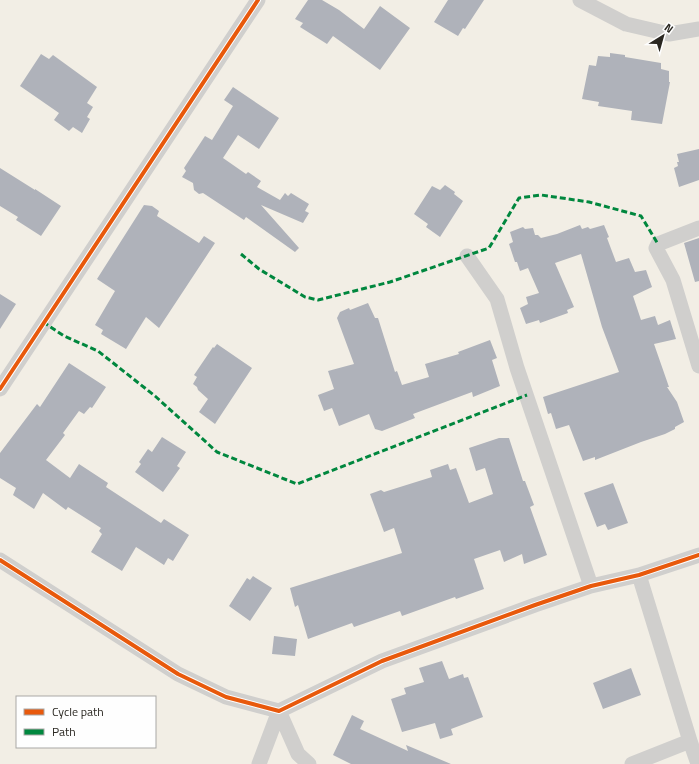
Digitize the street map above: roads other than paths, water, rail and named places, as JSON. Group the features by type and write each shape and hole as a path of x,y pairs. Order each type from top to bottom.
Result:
{"street":[{"path":"0,389 258,0"},
{"path":"580,0 626,24 669,34 699,29"},
{"path":"699,228 658,244 656,248 673,280 699,366"},
{"path":"467,256 497,298 517,368 590,586"},
{"path":"0,560 178,674 226,697 279,711 382,661 590,586 639,576 699,555"},
{"path":"639,576 698,764"},
{"path":"259,764 279,711"},
{"path":"279,711 298,754 310,764"},
{"path":"632,764 690,741"}]}
